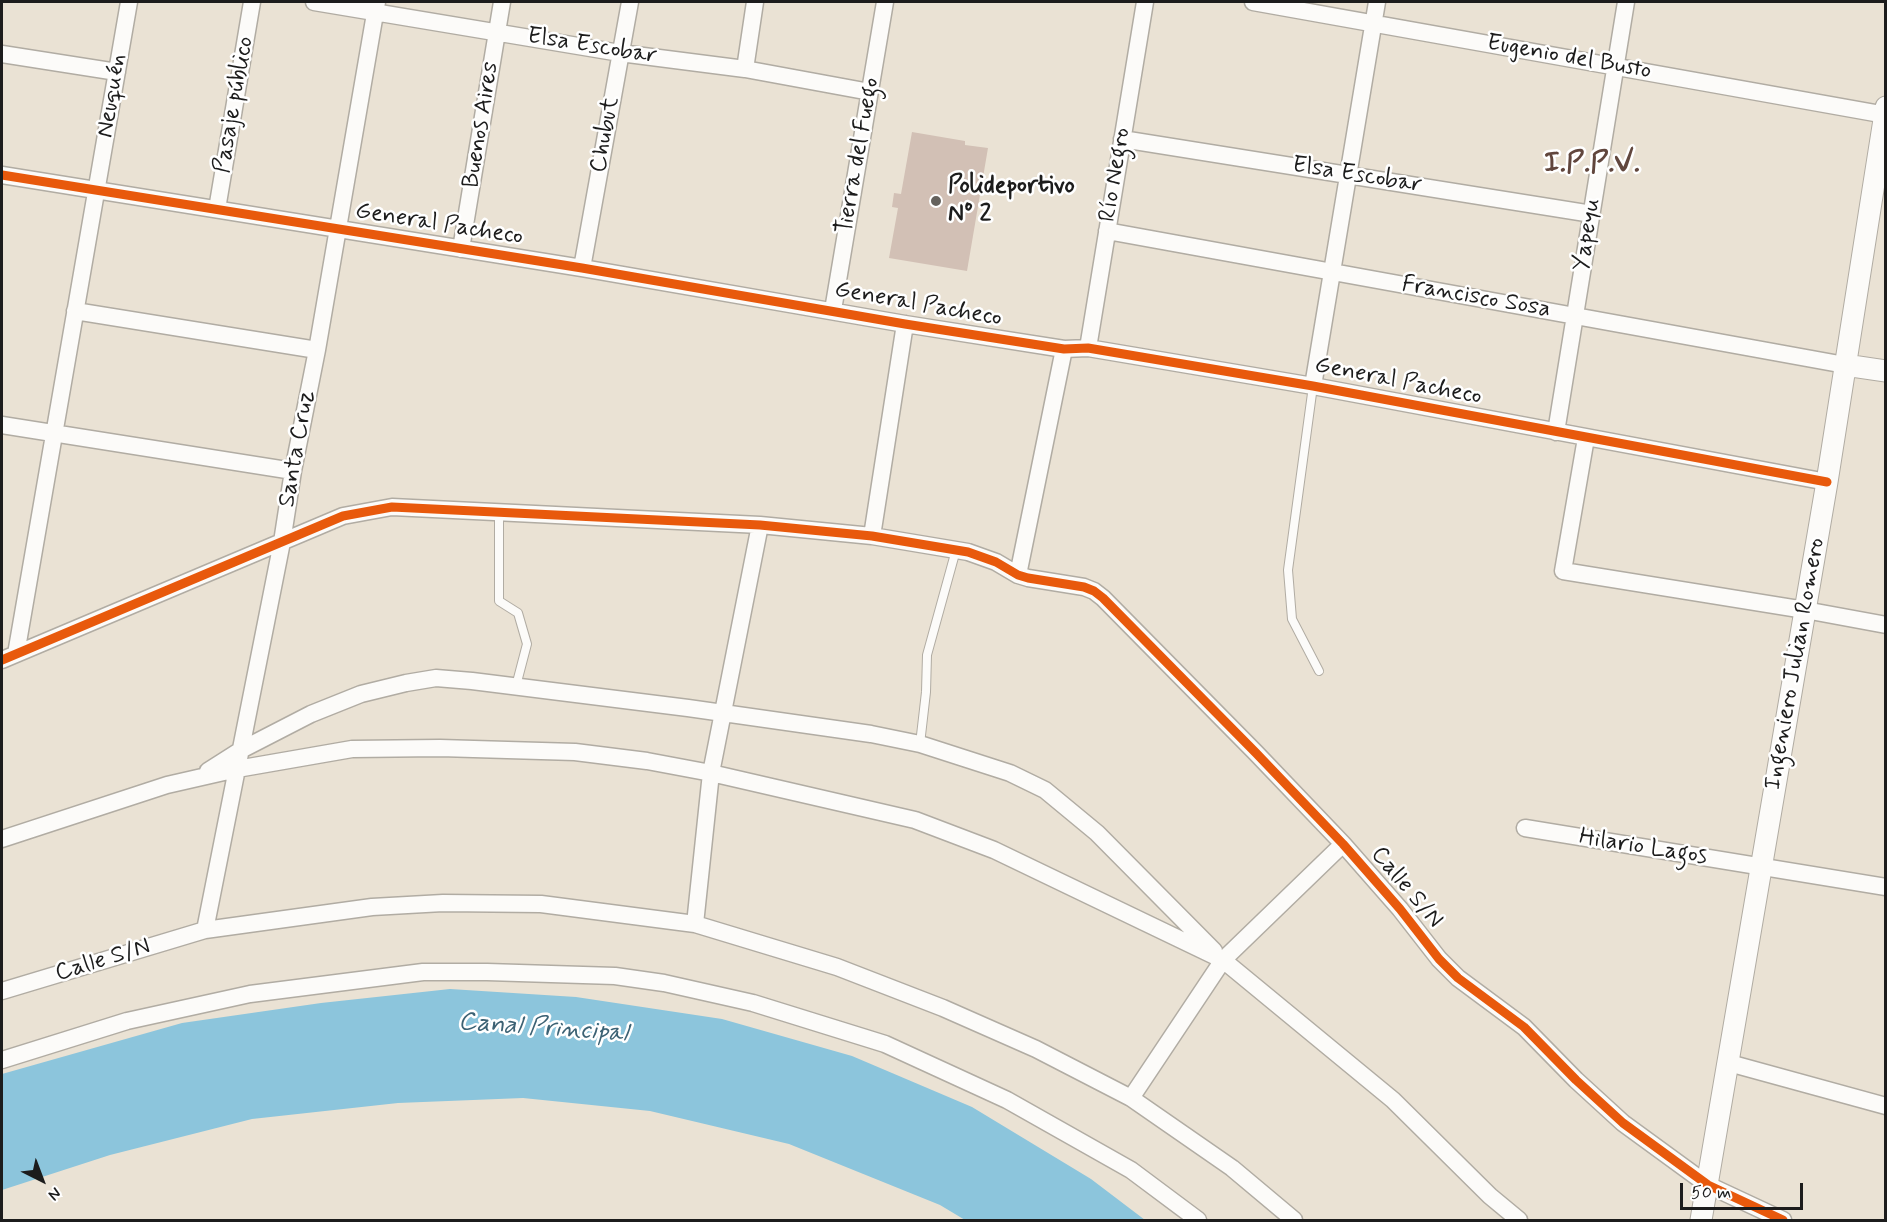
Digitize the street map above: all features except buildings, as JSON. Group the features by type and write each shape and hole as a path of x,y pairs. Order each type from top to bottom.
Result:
{"street":[{"name":"Neuquén","path":"9,657 54,433 129,2"},
{"name":"Pasaje público","path":"217,209 252,2"},
{"name":"Elsa Escobar","path":"314,2 376,6 620,53 746,69 870,92"},
{"name":"Buenos Aires","path":"461,249 502,2"},
{"name":"Chubut","path":"582,268 630,2"},
{"path":"746,69 755,2"},
{"name":"Tierra del Fuego","path":"833,310 885,2"},
{"name":"Río Negro","path":"1088,348 1145,2"},
{"name":"Eugenio del Busto","path":"1253,2 1885,112"},
{"path":"1313,386 1377,2"},
{"name":"Yapeyu","path":"1556,432 1626,2"},
{"name":"Santa Cruz","path":"205,930 282,542 376,6"},
{"path":"2,54 117,72"},
{"name":"Ingeniero Julian Romero","path":"1701,1221 1827,482 1885,112"},
{"name":"Elsa Escobar","path":"1122,139 1592,214"},
{"name":"General Pacheco","path":"2,175 582,268 905,324 1064,349 1088,348 1313,386 1827,482"},
{"name":"Francisco Sosa","path":"1107,231 1845,365"},
{"path":"75,311 317,350"},
{"path":"872,536 905,324"},
{"path":"9,657 343,516 392,507 760,525 872,536 984,557 1018,574 1064,349"},
{"path":"1845,365 1886,371"},
{"path":"2,425 293,471"},
{"path":"1586,438 1563,571 1804,609 1886,625"},
{"path":"695,924 711,773 760,525"},
{"name":"Calle S/N","path":"1018,574 1040,581 1084,587 1094,591 1206,702 1343,844 1400,909 1438,959 1458,978 1524,1027 1576,1080 1623,1123 1708,1185 1783,1221"},
{"path":"199,777 241,750 311,714 361,694 436,678 516,686 871,734 920,744 1010,773 1045,790 1097,833 1223,960 1386,1094 1490,1196 1519,1221"},
{"path":"2,839 167,785 237,769 352,749 440,748 575,752 647,760 915,820 994,850 1223,960"},
{"name":"Hilario Lagos","path":"1524,828 1886,887"},
{"path":"1131,1098 1223,960 1343,844"},
{"name":"Calle S/N","path":"2,991 205,930 372,907 443,903 541,904 695,924 837,967 943,1008 1036,1049 1131,1098 1232,1168 1294,1221"},
{"path":"2,1060 127,1021 250,994 423,972 615,976 664,983 753,1003 885,1044 1007,1100 1131,1170 1198,1221"},
{"path":"1729,1063 1886,1106"}],"lane":[{"path":"1313,386 1288,570 1292,619 1318,670"},
{"path":"499,513 499,601 518,613 527,644 516,686"},
{"path":"920,744 927,655 956,550"}],"water":[{"name":"Canal Principal","path":"450,989 576,997 722,1019 852,1056 972,1107 1091,1179 1145,1220 965,1220 940,1205 789,1144 650,1111 523,1098 398,1103 252,1119 110,1155 2,1190 2,1074 182,1023 321,1003"}],"cycle path":[{"path":"2,175 582,268 905,324 1064,349 1088,348 1313,386 1827,482"},
{"path":"2,660 343,516 392,507 760,525 872,536 968,552 996,562 1018,575 1084,587 1103,598 1256,753 1343,844 1400,909 1439,959 1458,978 1524,1027 1576,1080 1623,1123 1708,1185 1783,1220"}],"place":[{"name":"Polideportivo Nº 2","path":"936,201"}],"district":[{"name":"I.P.P.V.","path":"1592,165"}]}
